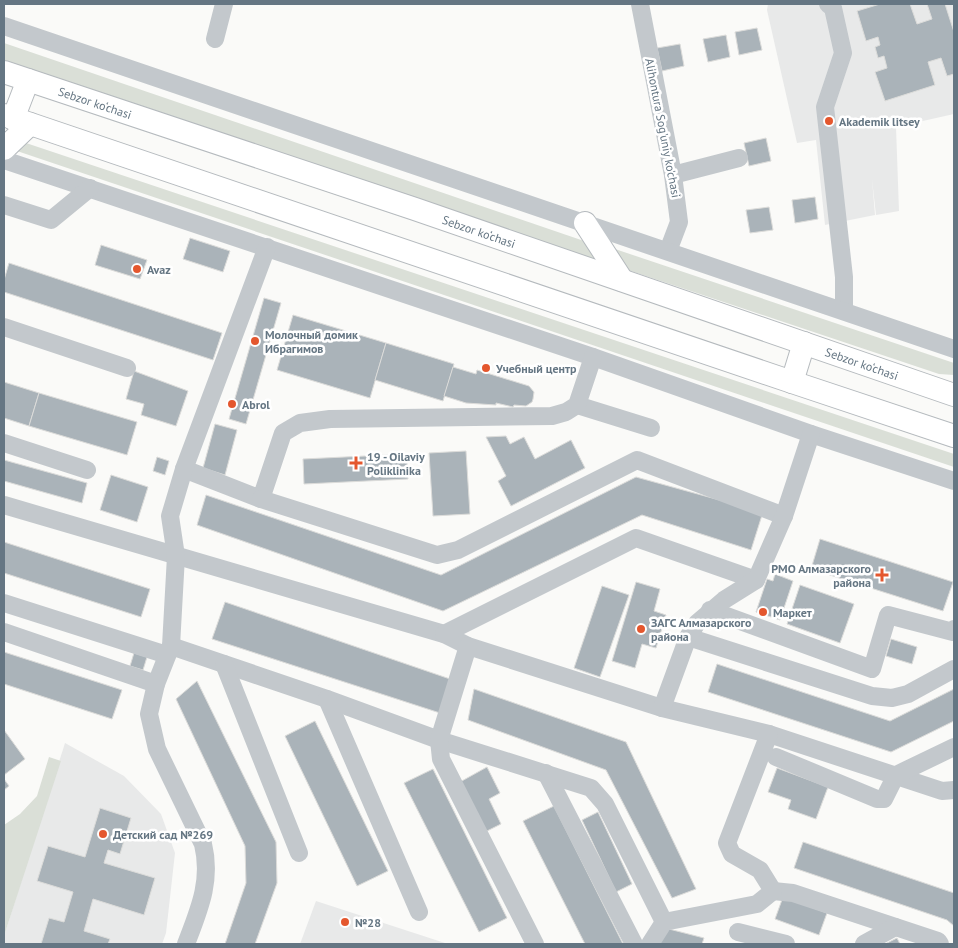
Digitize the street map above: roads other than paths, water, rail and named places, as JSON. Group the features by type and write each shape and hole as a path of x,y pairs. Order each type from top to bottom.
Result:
{"main road":[{"name":"Sebzor ko‘chasi","path":"4,72 948,390"},
{"path":"4,149 28,80"},
{"path":"16,119 954,436"},
{"path":"584,223 622,280"},
{"path":"792,382 804,343"}],"street":[{"path":"215,40 224,4"},
{"name":"Alihontura Sog'uniy ko'chasi","path":"640,4 673,175 679,222 668,251"},
{"path":"836,5 843,53 825,107 844,277 844,311"},
{"path":"4,26 954,348"},
{"path":"673,175 739,158"},
{"path":"4,160 593,357 811,434 954,481"},
{"path":"4,205 51,220 90,188"},
{"path":"186,944 200,908 204,891 207,860 203,844 157,749 149,714 156,684 169,651 176,556 170,516 184,469 267,247"},
{"path":"4,327 127,368"},
{"path":"261,499 283,433 300,423 330,419 552,416 566,412 577,405 593,357"},
{"path":"577,405 651,428"},
{"path":"662,708 688,637 697,623 710,610 756,580 784,516 811,434"},
{"path":"4,443 87,470"},
{"path":"184,469 261,499 438,555 458,550 637,460 784,516"},
{"path":"4,505 444,634 468,646 662,708 769,734 942,791 954,790"},
{"path":"444,634 636,538 756,580"},
{"path":"4,603 169,651 224,664 439,740 591,788 605,804 664,922"},
{"path":"710,610 872,669 888,615 953,632 954,628"},
{"path":"4,632 156,684"},
{"path":"688,637 872,696 892,698 908,694 954,669"},
{"path":"468,646 439,740 441,759 535,944"},
{"path":"224,664 299,853"},
{"path":"327,699 419,912"},
{"path":"769,734 727,843 732,854 760,870 773,891"},
{"path":"776,757 877,799 884,800 896,775 954,747"},
{"path":"546,773 634,944"},
{"path":"650,944 664,922 757,904 773,891 793,893 938,941 940,944"},
{"path":"733,909 736,938 786,944"},
{"path":"864,944 895,927"}],"place":[{"name":"Akademik litsey","path":"829,121"},
{"name":"Avaz","path":"137,269"},
{"name":"Молочный домик Ибрагимов","path":"255,341"},
{"name":"Учебный центр","path":"486,368"},
{"name":"Abrol","path":"232,404"},
{"name":"19 - Oilaviy Poliklinika","path":"356,463"},
{"name":"РМО Алмазарского района","path":"882,575"},
{"name":"Маркет","path":"763,612"},
{"name":"ЗАГС Алмазарского района","path":"641,629"},
{"name":"Детский сад №269","path":"103,834"},
{"name":"№28","path":"345,922"}]}
